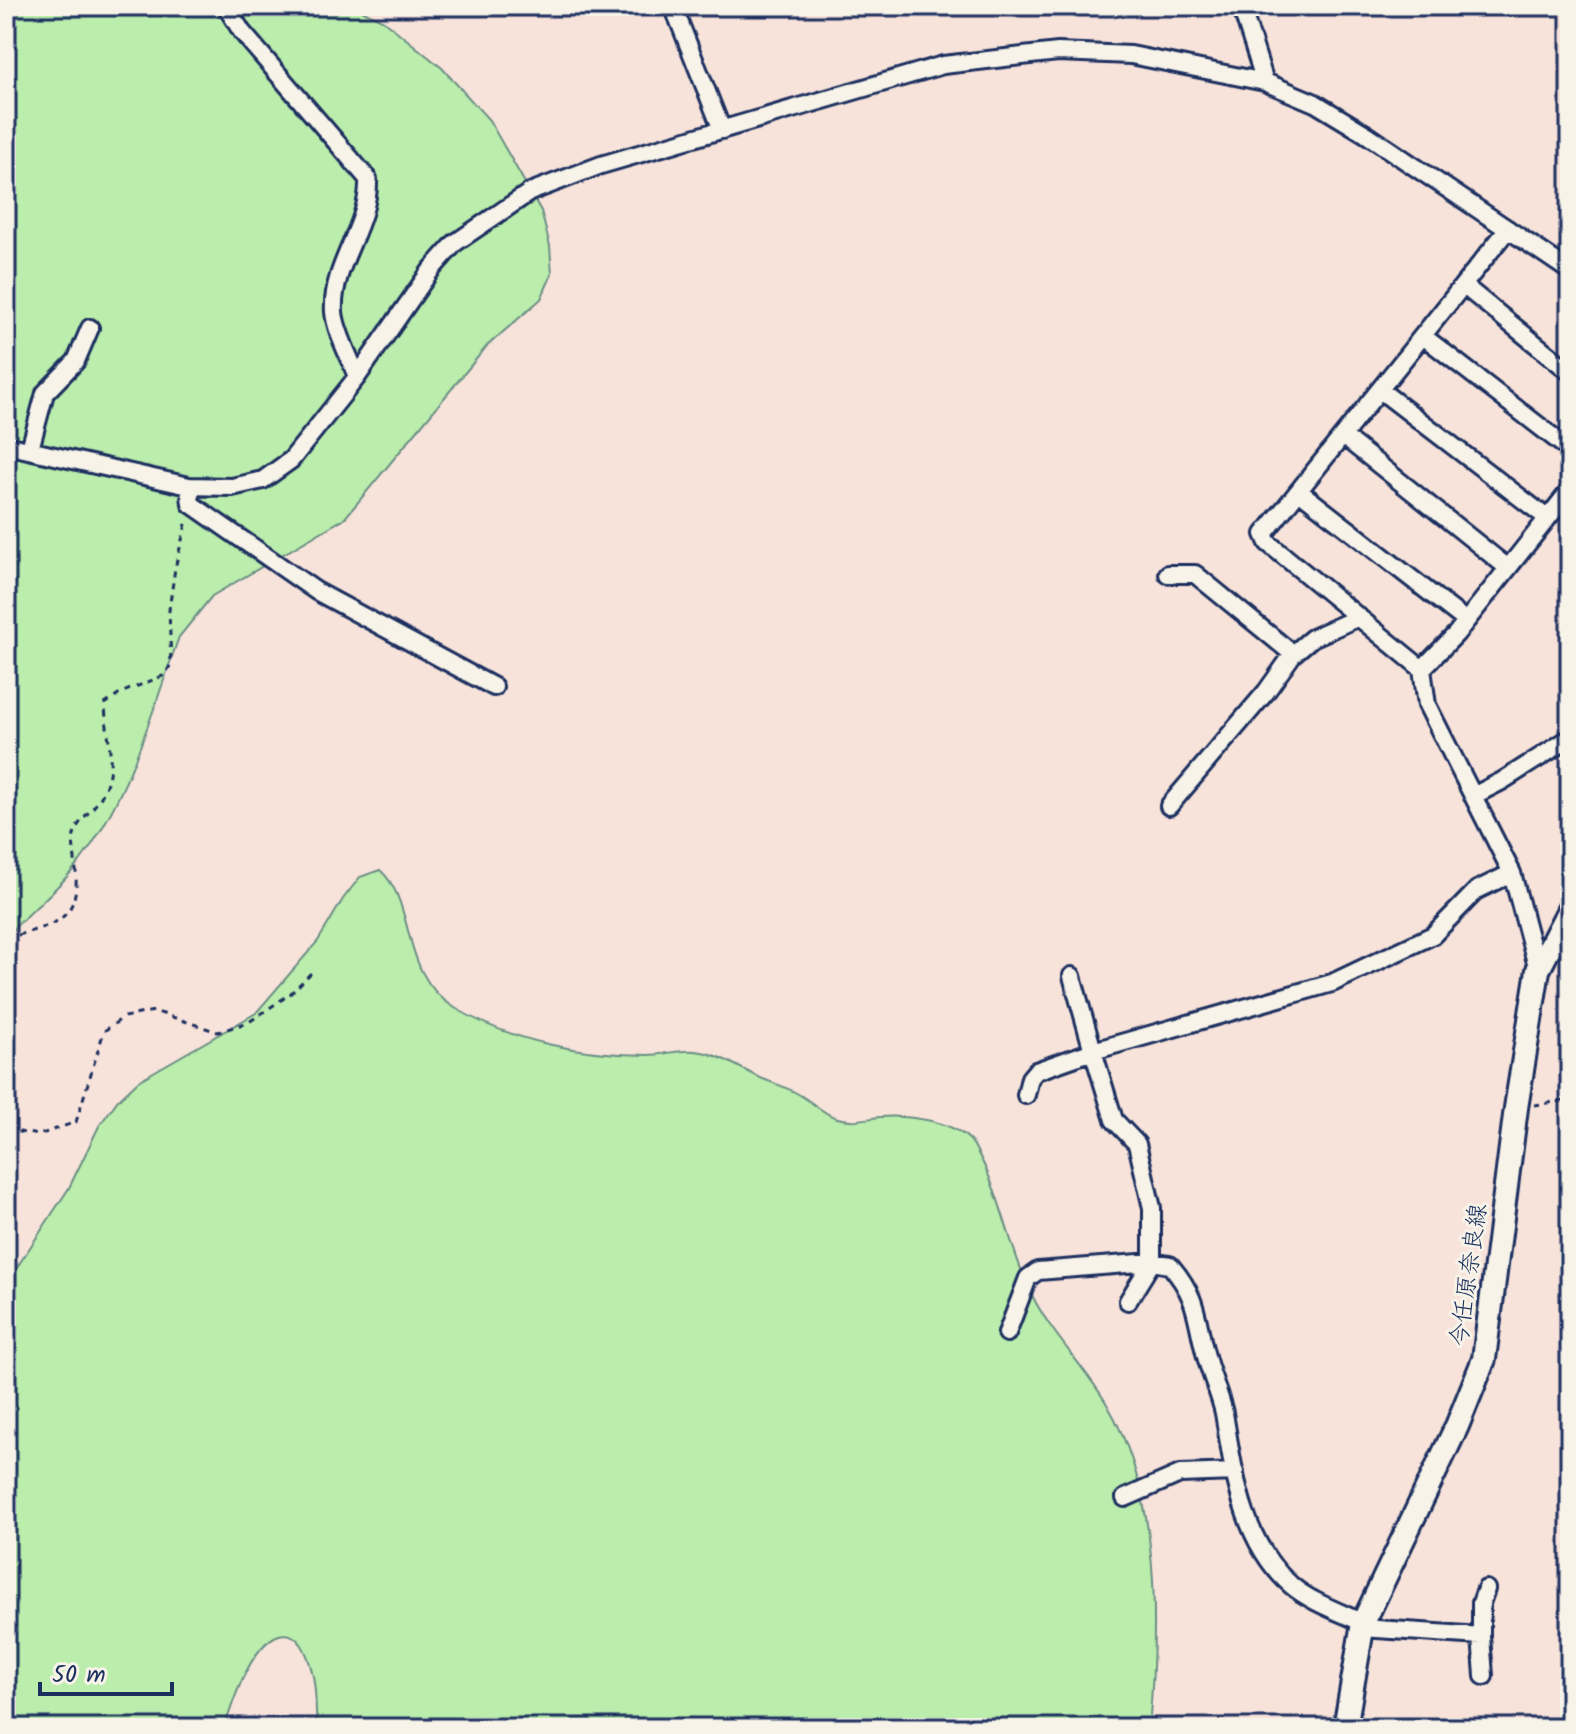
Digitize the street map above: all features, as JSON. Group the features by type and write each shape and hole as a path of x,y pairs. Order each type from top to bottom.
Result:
{"main road":[{"name":"今任原奈良線","path":"1345,1728 1362,1625 1457,1426 1484,1359 1516,1108 1538,970 1570,908"}],"street":[{"path":"226,6 242,32 368,179 369,198 363,219 340,268 334,312 357,377"},
{"path":"673,6 722,130"},
{"path":"1241,6 1265,82"},
{"path":"6,445 189,486 232,487 263,480 291,460 357,377 431,270 455,243 530,192 601,165 943,65 1058,52 1131,55 1265,82 1315,103 1570,271"},
{"path":"1508,229 1264,534 1268,543 1422,669 1427,705 1512,873 1538,970"},
{"path":"1463,285 1570,372"},
{"path":"30,449 45,393 76,361 90,328"},
{"path":"1423,336 1570,450"},
{"path":"1380,390 1547,518"},
{"path":"1343,436 1508,568"},
{"path":"189,486 191,504 316,591 494,687"},
{"path":"1422,669 1466,621 1570,490"},
{"path":"1299,491 1466,621"},
{"path":"1168,574 1195,574 1293,654"},
{"path":"1169,806 1266,692 1293,654 1312,638 1359,617"},
{"path":"1473,796 1570,738"},
{"path":"1026,1095 1030,1078 1036,1071 1093,1051 1332,983 1433,935 1477,890 1512,873"},
{"path":"1072,976 1114,1120 1137,1144 1152,1208 1152,1262 1128,1301"},
{"path":"1007,1333 1028,1278 1038,1271 1152,1262 1170,1265 1183,1280 1197,1311 1206,1358 1223,1409 1241,1503 1253,1532 1277,1571 1294,1588 1362,1625 1481,1636"},
{"path":"1125,1498 1180,1474 1235,1472"},
{"path":"1484,1676 1481,1603 1486,1589"}],"path":[{"path":"6,939 63,919 71,910 77,888 74,833 102,796 113,763 105,726 105,704 123,692 165,675 171,664 169,610 191,504"},
{"path":"6,1130 39,1135 76,1122 104,1031 124,1017 154,1011 218,1032 249,1022 290,994 315,969"},
{"path":"1516,1108 1570,1100"}],"green space":[{"path":"6,6 354,6 384,21 442,68 489,120 541,211 550,246 552,274 541,299 487,346 345,518 212,596 179,637 135,759 108,819 72,871 6,936"},
{"path":"380,870 392,884 424,976 437,993 455,1008 477,1020 524,1038 573,1049 648,1055 704,1052 791,1090 840,1119 915,1118 940,1123 970,1140 988,1174 1032,1295 1108,1406 1125,1442 1138,1481 1147,1521 1154,1605 1149,1728 317,1728 315,1685 306,1654 299,1642 283,1634 265,1645 247,1670 224,1728 6,1728 6,1284 69,1188 99,1126 118,1100 138,1081 256,1013 318,941 360,877"}]}
